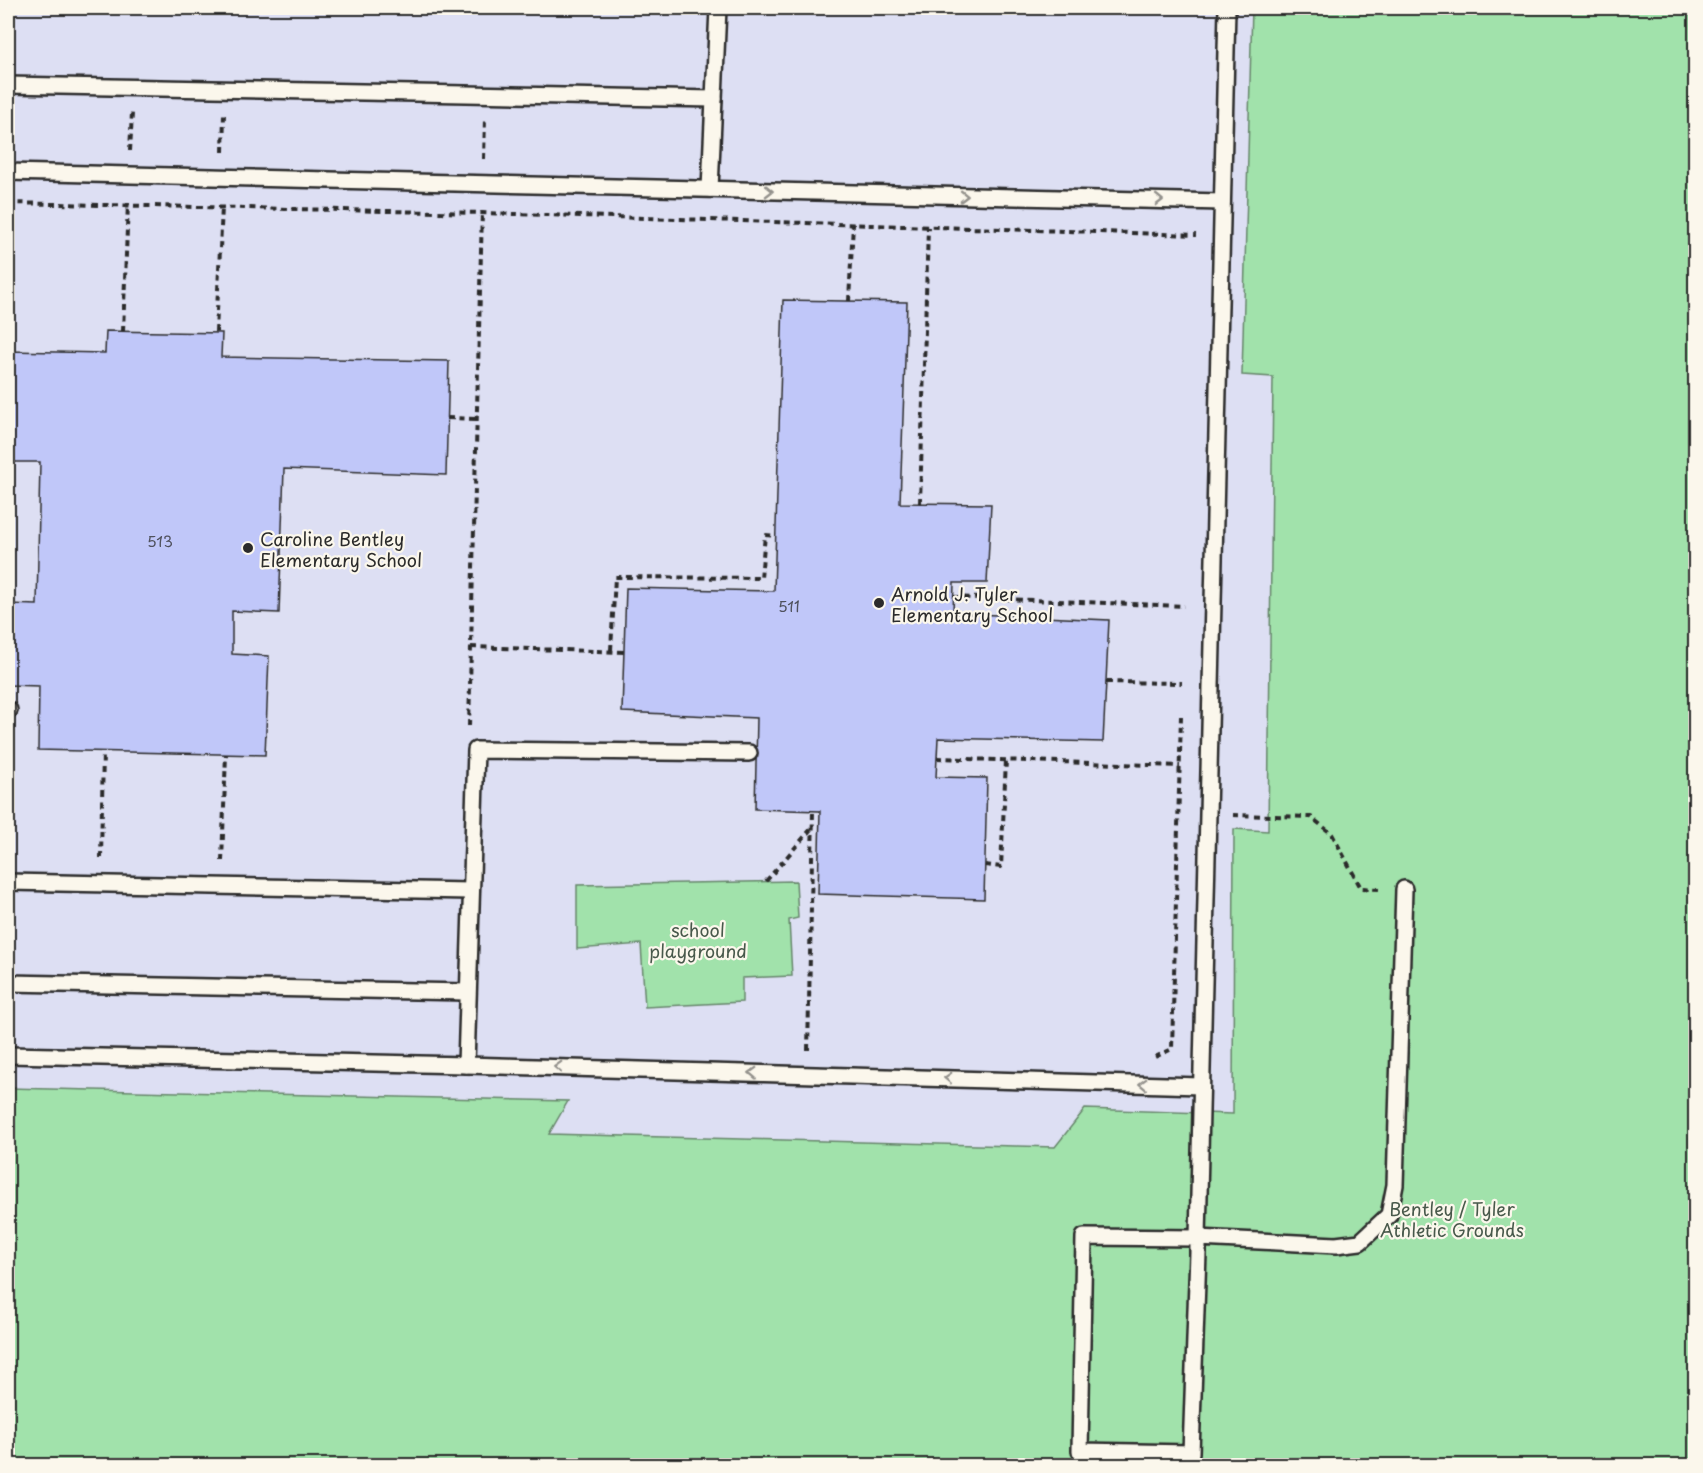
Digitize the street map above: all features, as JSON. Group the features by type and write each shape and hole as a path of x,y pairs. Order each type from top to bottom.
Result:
{"lane":[{"path":"710,189 718,8"},
{"path":"1227,8 1202,1086 1198,1238 1191,1453 1080,1451 1084,1237 1198,1238 1336,1245 1360,1242 1389,1215 1395,1185 1404,890"},
{"path":"8,85 714,99"},
{"path":"8,172 1222,202"},
{"path":"466,1065 476,750 749,753"},
{"path":"8,882 470,891"},
{"path":"8,983 467,992"},
{"path":"8,1055 466,1065 1202,1086"}],"path":[{"path":"123,331 133,87"},
{"path":"216,332 225,89"},
{"path":"476,750 469,727 486,94"},
{"path":"8,203 482,213 1221,236"},
{"path":"849,302 853,225"},
{"path":"920,503 928,227"},
{"path":"1193,247 1194,235"},
{"path":"448,418 477,419"},
{"path":"611,650 615,577 761,578 765,535 776,536"},
{"path":"1183,617 1184,594"},
{"path":"953,597 1184,606"},
{"path":"471,647 624,652"},
{"path":"1182,672 1182,695"},
{"path":"1106,682 1182,683"},
{"path":"1139,1084 1139,1058 1152,1058 1172,1049 1181,707"},
{"path":"100,884 103,751"},
{"path":"221,886 226,754"},
{"path":"937,758 1180,766"},
{"path":"984,865 1001,867 1006,760"},
{"path":"808,1074 813,811"},
{"path":"1178,813 1311,817 1332,834 1361,888 1404,890"},
{"path":"766,881 813,827"}],"shaded area":[{"name":"Arnold J. Tyler Elementary School","path":"8,8 1252,8 1242,375 1273,377 1268,831 1234,830 1233,1114 1085,1109 1055,1147 549,1134 568,1101 8,1088"}],"green space":[{"name":"Bentley / Tyler Athletic Grounds","path":"1252,8 1695,8 1695,1465 8,1466 8,1088 568,1101 549,1134 1055,1147 1085,1109 1233,1114 1234,829 1268,831 1273,377 1242,375"},
{"name":"school playground","path":"796,881 798,918 789,920 792,976 742,978 742,1002 645,1007 641,944 577,949 577,885"}],"building":[{"name":"Arnold J. Tyler Elementary School","path":"783,300 907,302 900,503 991,504 987,583 954,583 953,613 1109,620 1103,742 938,738 936,777 987,778 984,899 818,894 820,811 755,809 757,718 622,712 626,588 774,591"},
{"name":"Caroline Bentley Elementary School","path":"106,331 222,333 221,357 449,361 446,475 284,469 279,613 232,611 232,654 269,656 265,755 38,750 39,686 8,685 8,604 37,605 40,462 8,462 8,351 105,353"}],"place":[{"name":"Caroline Bentley Elementary School","path":"248,548"},
{"name":"Arnold J. Tyler Elementary School","path":"879,603"}]}
